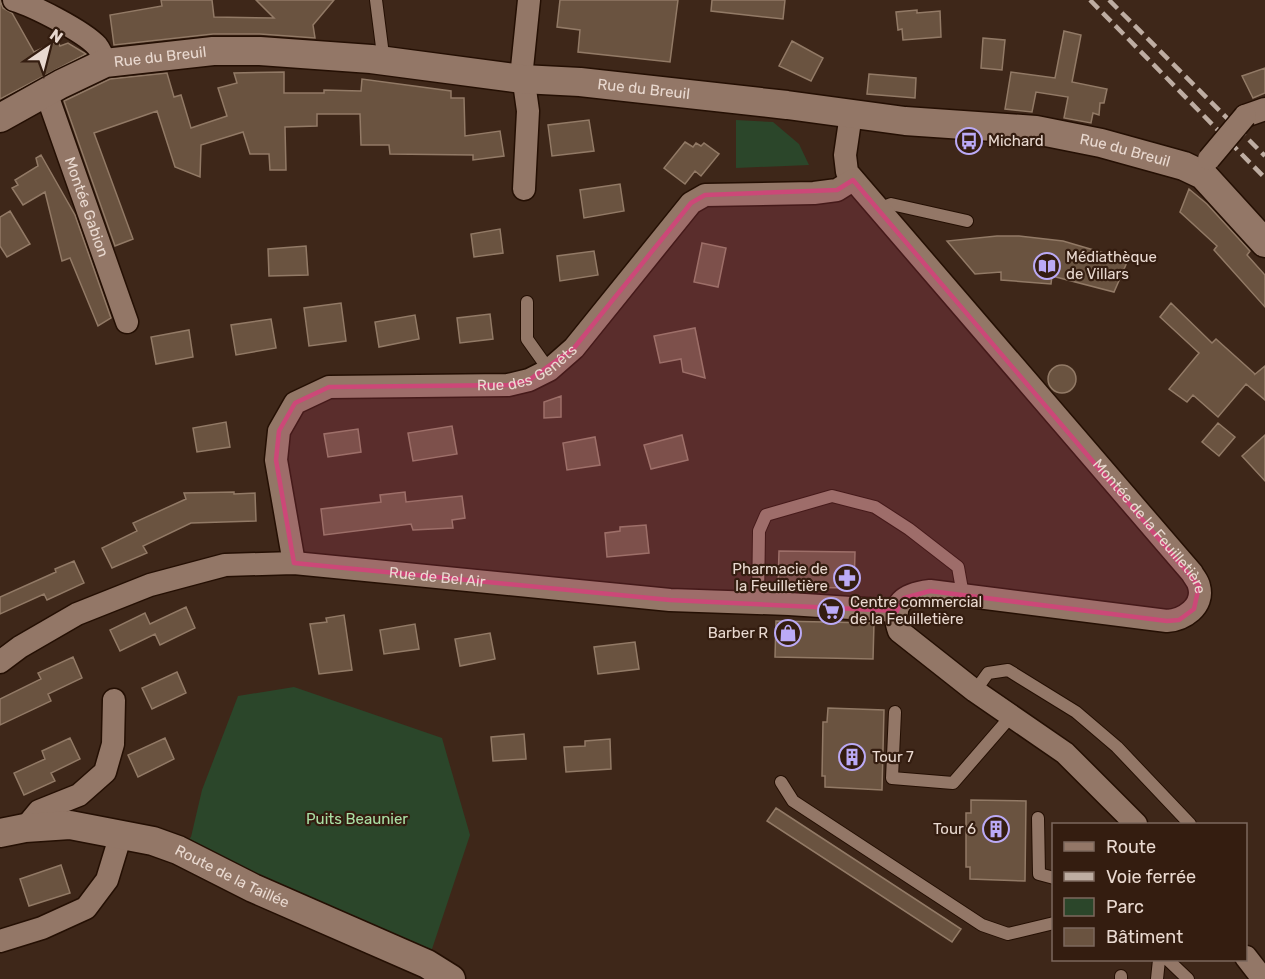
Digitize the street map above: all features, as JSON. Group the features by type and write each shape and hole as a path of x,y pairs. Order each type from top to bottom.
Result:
{"street":[{"path":"14,0 25,3 78,32 101,51 105,63"},
{"path":"524,189 528,111 522,79 529,0"},
{"name":"Rue du Breuil","path":"0,118 105,63 213,51 261,51 382,61 522,79 580,82 787,105 905,121 1036,130 1101,143 1184,166 1206,167 1265,243"},
{"name":"Montée Gabion","path":"46,92 127,322"},
{"path":"1206,167 1255,113"},
{"name":"Montée de la Feuilletière","path":"851,114 845,165 847,172 1192,573 1199,586 1200,596 1194,609 1187,615 1179,620 1167,621 930,591 912,593 904,598 897,611"},
{"name":"Rue des Genêts","path":"294,563 276,460 279,431 295,403 329,387 508,385 529,380 549,370 574,348 691,203 705,195 814,193 837,190 853,180"},
{"name":"Rue de Bel Air","path":"0,662 20,647 77,614 150,585 225,566 294,563 670,600 758,602 897,611"},
{"path":"897,611 896,621 899,631 975,691 1065,753 1134,823"},
{"path":"13,830 39,811 79,795 105,772 113,744 114,700"},
{"name":"Route de la Taillée","path":"13,830 70,825 153,841 178,850 253,888 427,963 451,979"},
{"path":"0,941 42,928 86,908 107,880 121,834"},
{"path":"1247,959 1263,979"}],"lane":[{"path":"376,0 382,61"},
{"path":"878,209 891,204 967,221"},
{"path":"527,302 527,339 549,370"},
{"path":"758,602 759,531 766,515 832,496 875,507 909,529 958,567 963,595"},
{"path":"975,691 988,673 1008,670 1076,712 1117,747 1188,823"},
{"path":"895,712 892,778 953,783 1012,715"},
{"path":"782,782 793,801 982,925 1008,934 1052,923"},
{"path":"1038,818 1039,874 1052,878"},
{"path":"1158,979 1159,961"},
{"path":"1169,961 1188,979"}],"highlighted area":[{"path":"853,180 1199,586 1194,609 1179,620 1167,621 930,591 904,598 897,611 670,600 294,563 276,460 279,431 295,403 329,387 508,385 529,380 574,348 691,203 705,195 837,190"}],"green space":[{"path":"736,120 773,122 799,144 809,165 736,168"},
{"name":"Puits Beaunier","path":"294,687 442,738 470,835 427,964 178,850 191,837 202,790 238,696"}],"building":[{"path":"0,0 3,8 12,13 34,52 58,41 60,46 68,43 86,54 0,99"},
{"path":"161,0 212,0 214,17 274,18 256,0 334,0 313,25 315,38 260,34 213,34 114,45 110,15 162,6"},
{"path":"560,0 678,0 670,62 578,52 580,30 557,27"},
{"path":"712,0 785,0 783,19 711,11"},
{"path":"917,10 917,13 940,11 941,37 903,40 902,29 898,30 896,12"},
{"path":"1064,31 1081,35 1072,82 1107,89 1104,103 1100,103 1099,115 1093,113 1091,123 1064,118 1068,97 1036,92 1032,112 1005,109 1011,72 1055,78"},
{"path":"983,38 1005,40 1002,70 981,68"},
{"path":"792,41 823,58 811,81 779,66"},
{"path":"1265,68 1265,93 1253,98 1242,76"},
{"path":"284,72 284,93 324,93 324,90 361,91 362,79 451,91 451,98 464,98 465,136 500,131 504,156 473,160 473,155 390,154 389,145 361,145 360,114 317,114 317,126 285,127 286,170 270,170 269,154 250,154 243,132 201,145 200,177 175,167 157,111 94,133 133,239 115,246 64,101 110,79 167,73 174,97 181,95 191,128 227,116 218,88 237,83 234,73"},
{"path":"869,74 916,78 915,98 867,94"},
{"path":"589,120 594,151 552,156 548,125"},
{"path":"685,142 693,147 696,143 701,146 704,143 719,154 701,176 695,171 685,184 664,168"},
{"path":"41,155 75,215 111,318 98,326 70,258 62,261 45,192 23,205 12,188 18,185 15,180 38,166 36,158"},
{"path":"620,184 624,211 584,218 580,190"},
{"path":"1189,189 1207,204 1250,251 1247,255 1265,275 1265,307 1214,250 1217,246 1180,212"},
{"path":"10,211 30,244 7,257 0,246 0,217"},
{"path":"500,229 503,253 474,257 471,234"},
{"name":"Médiathèque de Villars","path":"997,236 1063,241 1128,260 1114,292 1052,276 1051,284 1001,280 1001,272 975,274 947,241"},
{"path":"702,243 726,248 718,287 694,282"},
{"path":"306,246 308,275 269,276 268,249"},
{"path":"594,251 598,275 560,281 557,256"},
{"path":"341,303 346,341 309,346 304,308"},
{"path":"1171,303 1212,343 1216,339 1254,375 1265,366 1265,400 1246,384 1218,417 1193,395 1187,402 1169,389 1199,353 1160,317"},
{"path":"490,314 493,339 460,343 457,318"},
{"path":"415,315 419,339 379,347 375,322"},
{"path":"271,319 276,348 236,355 231,325"},
{"path":"695,328 705,378 683,372 681,359 660,363 654,336"},
{"path":"189,330 193,357 156,364 151,337"},
{"path":"1062,365 1072,369 1076,379 1072,389 1062,393 1052,389 1048,379 1052,369"},
{"path":"561,396 561,417 544,418 544,402"},
{"path":"226,422 230,447 197,452 193,428"},
{"path":"1218,423 1235,437 1219,456 1202,442"},
{"path":"452,426 457,454 413,461 408,433"},
{"path":"358,429 361,452 328,457 324,434"},
{"path":"682,435 688,460 651,469 644,445"},
{"path":"1265,435 1265,481 1242,456"},
{"path":"595,437 600,465 567,470 563,443"},
{"path":"234,492 234,494 255,493 256,521 191,523 143,546 147,553 112,568 102,548 137,531 133,523 186,499 184,493"},
{"path":"405,492 406,502 462,496 465,518 452,520 453,528 413,530 411,524 324,535 321,509 381,502 380,495"},
{"path":"646,525 649,553 607,557 605,533 620,531 620,527"},
{"path":"779,551 855,552 854,588 778,587"},
{"path":"74,561 84,583 47,600 44,594 0,614 0,597 56,572 55,569"},
{"path":"186,607 195,628 160,645 155,634 120,651 110,630 145,613 150,624"},
{"path":"344,615 352,670 319,674 310,624 327,622 326,618"},
{"path":"776,621 874,623 873,659 775,657"},
{"path":"415,624 419,649 384,654 380,630"},
{"path":"490,633 495,659 460,666 455,639"},
{"path":"635,642 639,669 598,674 594,647"},
{"path":"73,657 82,678 48,694 51,701 0,725 0,699 41,679 38,673"},
{"path":"177,672 186,693 152,709 142,688"},
{"name":"Tour 7","path":"828,708 884,710 882,790 825,787 825,776 822,776 823,722 827,722"},
{"path":"524,734 526,759 493,761 491,737"},
{"path":"70,738 80,759 51,773 55,781 24,795 14,773 45,759 42,751"},
{"path":"165,738 174,759 138,777 128,755"},
{"path":"610,739 611,769 566,772 564,747 585,746 585,741"},
{"name":"Tour 6","path":"971,800 1026,801 1025,881 970,879 970,867 966,867 966,813 971,813"},
{"path":"776,808 961,929 952,942 767,821"},
{"path":"61,865 70,893 29,906 20,879"}],"railway":[{"path":"1090,0 1265,178"},
{"path":"1109,0 1265,156"}],"place":[{"name":"Michard","path":"969,141"},
{"name":"Médiathèque de Villars","path":"1047,266"},
{"name":"Pharmacie de la Feuilletière","path":"847,578"},
{"name":"Centre commercial de la Feuilletière","path":"831,611"},
{"name":"Barber R","path":"788,633"},
{"name":"Tour 7","path":"852,757"},
{"name":"Tour 6","path":"996,829"}]}
